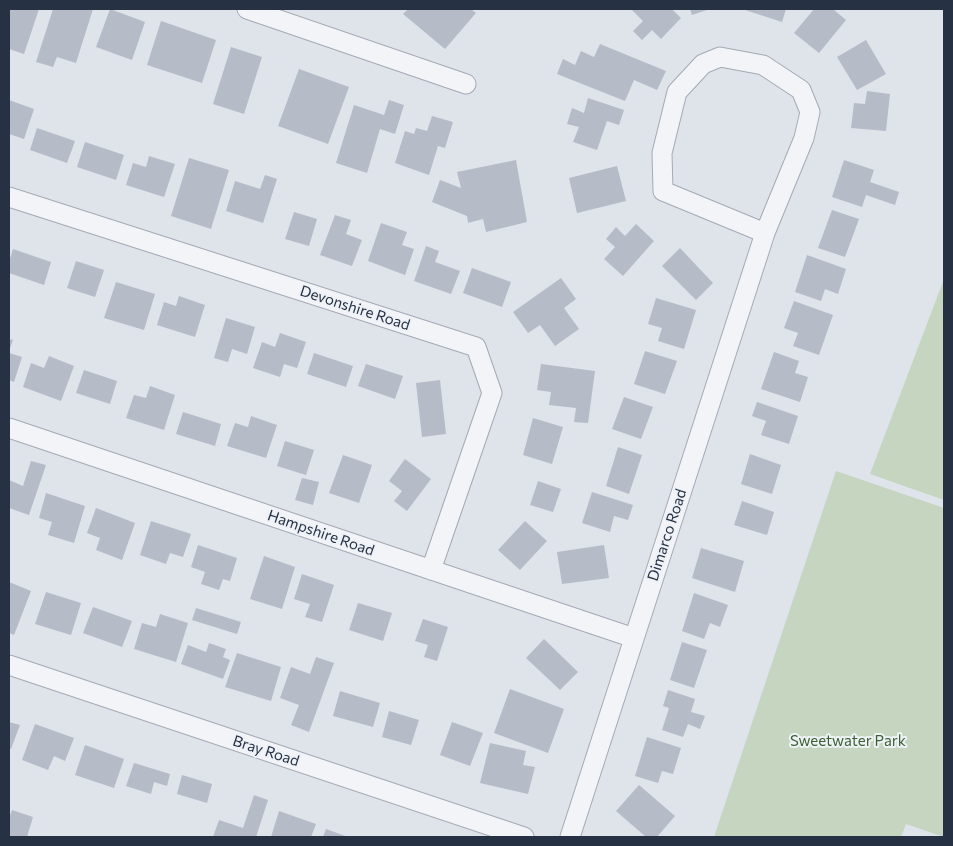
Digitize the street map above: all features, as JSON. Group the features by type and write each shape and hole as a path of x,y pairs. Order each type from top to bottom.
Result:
{"street":[{"path":"247,9 466,84"},
{"name":"Dimarco Road","path":"570,837 765,233 804,138 810,112 801,90 763,65 720,57 703,64 677,92 662,153 663,191 765,233"},
{"name":"Devonshire Road","path":"9,197 476,347 492,394 430,570"},
{"name":"Hampshire Road","path":"9,428 634,638"},
{"name":"Bray Road","path":"9,665 524,837"}],"green space":[{"path":"944,279 944,500 870,474"},
{"name":"Sweetwater Park","path":"836,471 944,508 944,837 906,824 901,837 714,837"}],"building":[{"path":"9,9 39,9 24,54 9,49"},
{"path":"53,9 93,9 76,63 57,57 53,67 36,62"},
{"path":"110,9 145,22 132,60 96,47"},
{"path":"408,9 471,9 476,13 445,49 403,14"},
{"path":"631,9 672,9 681,18 661,39 652,30 642,40 633,31 643,21"},
{"path":"690,9 710,9 692,15"},
{"path":"742,9 786,9 782,22"},
{"path":"814,9 833,9 846,20 819,53 794,33"},
{"path":"161,21 216,40 202,83 147,65"},
{"path":"866,40 886,74 857,90 837,57"},
{"path":"600,44 666,71 657,90 634,80 625,101 557,74 563,59 575,65 581,51 594,57"},
{"path":"231,47 262,57 244,114 213,104"},
{"path":"299,69 349,87 328,144 278,126"},
{"path":"867,91 890,94 886,131 851,128 854,103 865,104"},
{"path":"588,98 624,110 619,125 607,121 597,150 573,142 579,127 567,124 572,108 584,113"},
{"path":"9,100 34,109 24,139 9,134"},
{"path":"389,100 404,105 395,134 380,129 367,173 336,163 354,105 384,115"},
{"path":"432,116 453,122 445,148 438,146 429,175 395,163 405,131 414,134 416,128 427,131"},
{"path":"37,128 75,141 67,163 30,150"},
{"path":"85,142 124,155 116,180 77,167"},
{"path":"149,156 175,164 164,197 126,185 133,163 146,167"},
{"path":"189,158 229,170 211,229 171,216"},
{"path":"516,160 527,222 486,232 483,219 468,223 467,216 432,202 440,180 461,188 457,172"},
{"path":"844,160 874,170 870,182 899,192 895,205 866,195 862,207 832,197"},
{"path":"617,166 626,201 577,213 569,178"},
{"path":"265,175 277,179 263,223 226,211 235,181 260,189"},
{"path":"832,210 859,219 845,257 818,248"},
{"path":"294,212 317,219 309,246 285,239"},
{"path":"335,215 351,220 346,234 362,240 352,266 320,255"},
{"path":"381,223 407,232 402,245 414,249 405,275 368,261"},
{"path":"636,224 654,241 623,276 604,259 615,247 606,239 616,227 625,236"},
{"path":"426,246 439,251 435,262 460,271 451,294 414,281"},
{"path":"680,248 713,283 696,300 662,266"},
{"path":"13,249 51,262 44,285 9,273 9,262"},
{"path":"807,255 846,269 838,294 825,289 821,301 795,292"},
{"path":"76,261 104,270 95,297 67,288"},
{"path":"472,268 511,282 502,307 463,293"},
{"path":"561,278 576,299 564,308 579,329 555,346 540,325 528,333 513,312"},
{"path":"116,282 155,294 144,330 104,318"},
{"path":"179,296 205,305 195,337 157,325 164,302 176,306"},
{"path":"656,298 696,310 684,349 658,341 662,328 648,324"},
{"path":"794,301 833,315 819,355 793,346 798,333 784,328"},
{"path":"226,318 255,327 247,354 232,349 228,362 214,358"},
{"path":"280,333 306,342 297,368 284,364 280,377 253,368 262,342 275,347"},
{"path":"9,339 13,340 9,351"},
{"path":"645,351 677,361 665,394 634,384"},
{"path":"774,352 799,361 795,373 808,377 800,402 761,389"},
{"path":"9,353 22,357 14,382 9,380"},
{"path":"314,353 353,366 346,387 307,374"},
{"path":"49,356 74,366 61,401 23,387 31,363 44,368"},
{"path":"366,364 403,376 395,399 358,386"},
{"path":"541,364 595,371 588,423 574,422 576,408 549,405 551,392 537,390"},
{"path":"84,370 117,381 110,404 76,393"},
{"path":"440,380 446,434 422,437 416,383"},
{"path":"150,386 175,395 164,430 126,418 134,395 146,398"},
{"path":"624,397 653,407 641,439 612,429"},
{"path":"757,402 798,416 789,444 761,435 766,421 752,416"},
{"path":"183,412 221,424 215,446 176,434"},
{"path":"251,416 277,425 266,458 227,446 235,423 248,427"},
{"path":"533,418 563,427 552,464 523,455"},
{"path":"285,441 314,450 306,475 277,466"},
{"path":"618,447 642,455 629,494 606,486"},
{"path":"750,454 781,465 772,494 741,484"},
{"path":"343,455 372,465 359,503 329,493"},
{"path":"405,459 431,479 407,511 394,501 402,491 389,481"},
{"path":"31,461 46,465 29,515 9,508 9,480 23,486"},
{"path":"302,478 319,482 313,505 295,500"},
{"path":"538,481 561,489 553,512 530,505"},
{"path":"592,492 633,505 628,520 614,516 610,532 582,523"},
{"path":"46,493 85,506 74,543 48,535 52,522 39,518"},
{"path":"742,501 774,512 767,535 734,525"},
{"path":"96,508 135,523 122,560 96,550 100,538 87,533"},
{"path":"151,521 191,534 183,557 170,553 166,564 140,555"},
{"path":"525,521 547,541 520,570 498,550"},
{"path":"198,545 237,558 230,581 223,579 219,590 201,584 205,572 191,567"},
{"path":"604,545 609,578 562,584 557,552"},
{"path":"701,548 744,561 735,592 692,578"},
{"path":"264,556 295,567 282,609 250,599"},
{"path":"302,574 334,585 322,622 305,617 310,604 294,599"},
{"path":"9,582 31,591 14,635 9,633"},
{"path":"46,592 81,603 71,635 35,624"},
{"path":"694,593 728,605 720,627 710,623 704,639 682,631"},
{"path":"358,603 392,613 383,641 349,630"},
{"path":"93,607 132,621 122,647 83,633"},
{"path":"196,608 241,622 237,634 192,620"},
{"path":"160,614 188,623 176,662 134,649 142,623 156,627"},
{"path":"423,619 448,627 437,661 424,657 428,645 415,641"},
{"path":"544,639 578,672 560,690 526,658"},
{"path":"682,642 707,650 694,688 670,680"},
{"path":"209,643 226,649 223,657 230,660 223,679 181,664 188,645 206,652"},
{"path":"237,653 281,667 271,701 225,687"},
{"path":"316,657 334,663 309,732 291,725 299,705 280,698 291,667 310,674"},
{"path":"510,689 564,709 548,753 494,733"},
{"path":"668,690 695,699 691,712 705,716 700,729 688,724 683,737 662,730 669,708 663,706"},
{"path":"340,691 380,703 373,727 333,716"},
{"path":"389,711 419,720 411,745 382,737"},
{"path":"9,722 20,725 11,749 9,748"},
{"path":"452,722 483,733 470,766 440,755"},
{"path":"35,724 74,738 65,761 54,756 48,770 22,760"},
{"path":"647,737 681,748 673,774 662,771 658,783 635,776"},
{"path":"490,743 526,751 523,765 535,767 528,794 480,783"},
{"path":"85,745 124,759 114,788 75,775"},
{"path":"134,763 170,774 167,786 154,782 151,794 126,786"},
{"path":"182,775 212,784 207,803 177,794"},
{"path":"639,785 675,816 657,837 646,837 616,811"},
{"path":"254,795 268,800 256,837 213,837 219,820 243,828"},
{"path":"12,810 33,817 27,837 9,837 9,818"},
{"path":"279,811 316,824 311,837 271,837"},
{"path":"326,829 348,837 323,837"}]}
